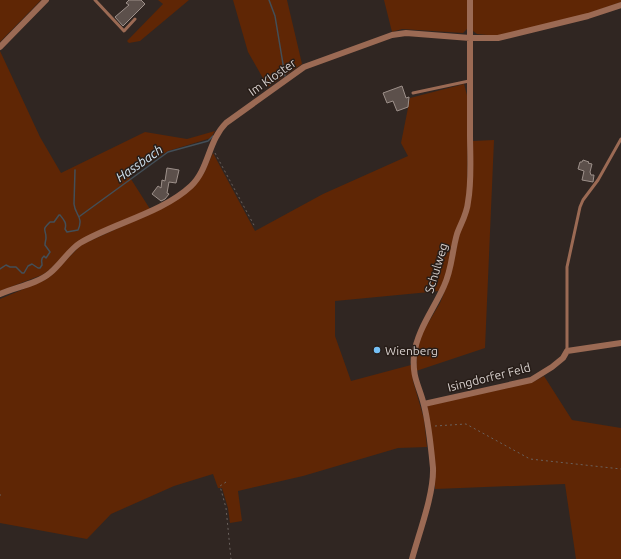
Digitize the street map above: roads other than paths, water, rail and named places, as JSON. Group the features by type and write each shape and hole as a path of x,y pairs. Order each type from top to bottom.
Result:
{"street":[{"path":"0,46 46,0"},
{"name":"Schulweg","path":"412,559 431,488 433,469 424,404 414,376 414,354 422,329 445,284 468,202 470,173 470,0"},
{"name":"Im Kloster","path":"0,294 43,278 79,244 164,205 182,193 192,185 201,173 210,149 220,129 226,123 304,67 392,35 406,33 470,38 498,38 588,16 621,5"},
{"path":"567,351 621,343"},
{"name":"Isingdorfer Feld","path":"424,404 531,380 552,367 563,358 567,351"}],"lane":[{"path":"95,0 124,31 135,19"},
{"path":"413,93 469,81"},
{"path":"567,351 567,267 580,207 583,200 598,180 621,139"}],"waterway":[{"name":"Hassbach","path":"269,0 275,16 285,76"},
{"name":"Hassbach","path":"80,216 168,152 208,141 213,136"},
{"name":"Hassbach","path":"0,269 6,265 16,267 24,273 28,266 32,264 40,268 42,265 42,258 44,256 46,258 50,252 45,245 45,228 50,222 54,222 59,215 65,222 65,229 67,232 78,230 80,226 80,219 74,204 75,170"}],"place":[{"name":"Wienberg","path":"377,350"}]}
